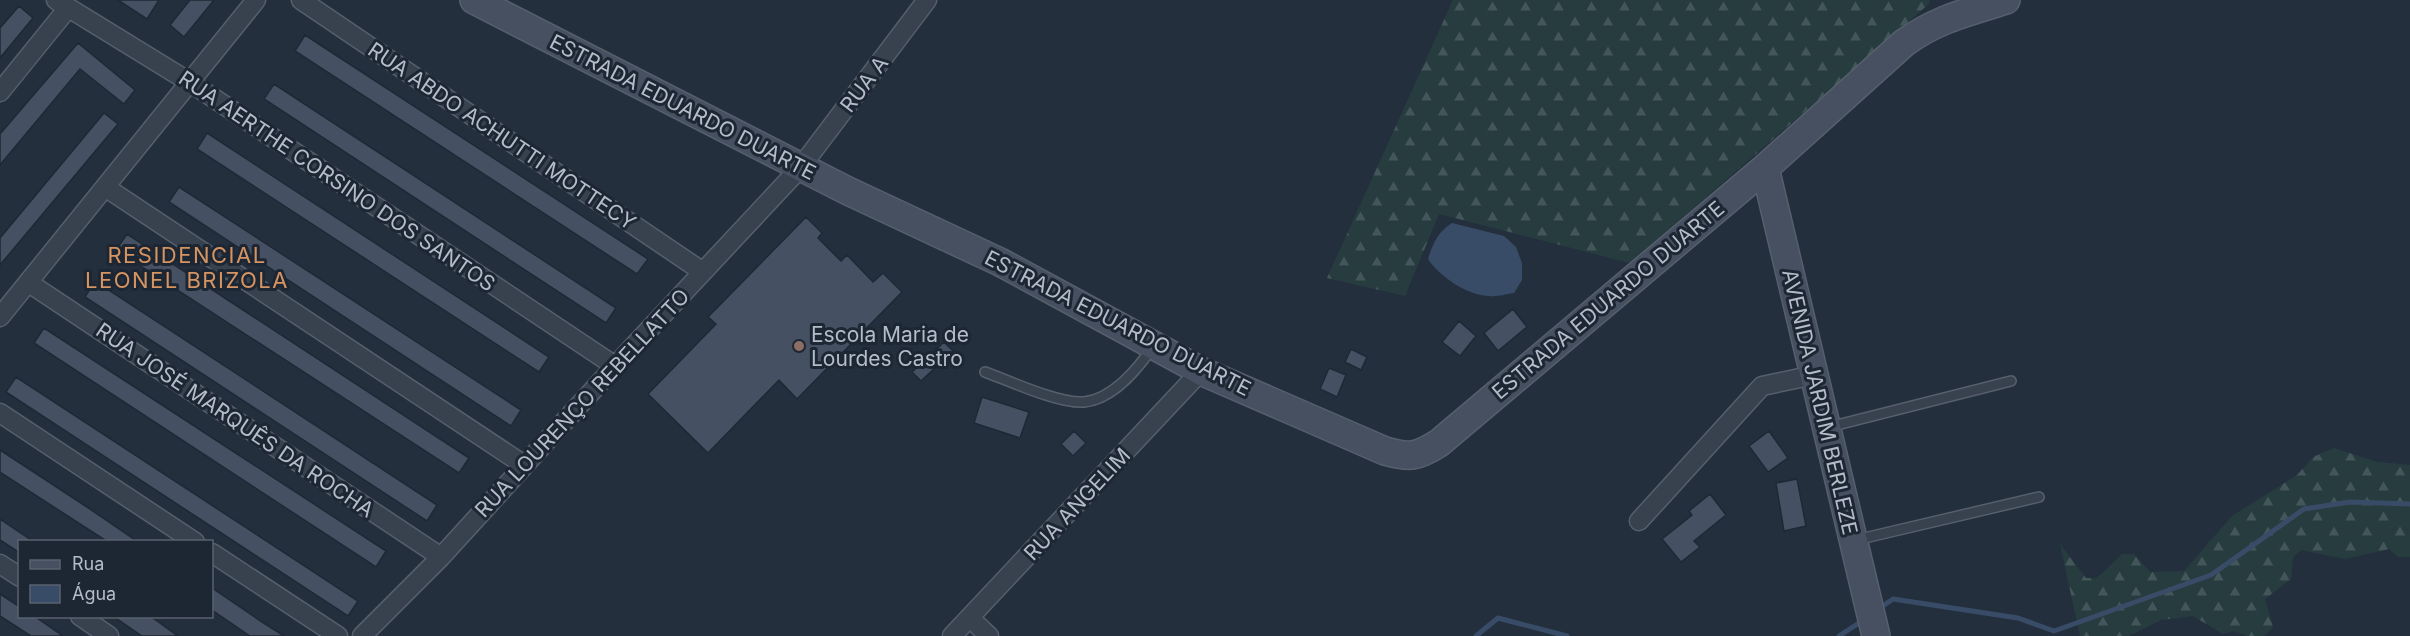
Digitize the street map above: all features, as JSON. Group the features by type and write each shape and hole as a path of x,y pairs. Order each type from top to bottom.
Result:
{"street":[{"path":"0,317 256,0"},
{"name":"RUA ABDO ACHUTTI MOTTECY","path":"301,0 703,272"},
{"name":"ESTRADA EDUARDO DUARTE","path":"474,0 800,168 1000,262 1201,371 1386,451 1406,457 1422,454 1439,443 1765,168 1904,43 1949,16 2006,0"},
{"name":"RUA A","path":"800,168 927,0"},
{"path":"0,92 62,4"},
{"name":"RUA AERTHE CORSINO DOS SANTOS","path":"62,4 191,83 615,366"},
{"name":"RUA LOURENÇO REBELLATTO","path":"362,636 441,557 800,168"},
{"name":"AVENIDA JARDIM BERLEZE","path":"1765,168 1876,636"},
{"path":"105,187 524,465"},
{"name":"RUA JOSÉ MARQUÊS DA ROCHA","path":"29,283 441,557"},
{"name":"RUA ANGELIM","path":"952,636 1201,371"},
{"path":"1639,520 1762,386 1814,375"},
{"path":"0,413 192,540"},
{"path":"213,554 338,636"},
{"path":"0,564 18,576"},
{"path":"83,618 109,636"},
{"path":"970,618 989,636"}],"lane":[{"path":"985,372 1070,401 1085,402 1114,389 1145,358 1154,345"},
{"path":"1826,427 2011,381"},
{"path":"1854,540 2039,497"}],"green space":[{"path":"1453,0 1929,0 1930,3 1630,263 1439,214 1405,296 1327,278"},
{"path":"2334,448 2377,462 2410,465 2410,557 2398,557 2389,549 2345,559 2301,550 2293,557 2291,579 2265,599 2273,627 2265,636 2247,636 2234,631 2223,634 2193,616 2161,620 2129,636 2080,636 2060,544 2086,578 2097,578 2122,554 2134,554 2150,572 2184,571 2232,516 2297,475 2313,457"}],"water":[{"path":"1452,223 1504,236 1516,247 1522,263 1522,280 1514,293 1492,296 1472,293 1439,272 1428,259 1440,234"}],"building":[{"path":"118,0 159,0 147,19"},
{"path":"190,0 214,0 184,37 170,25"},
{"path":"19,6 33,18 0,58 0,28"},
{"path":"305,35 648,259 637,274 295,51"},
{"path":"78,43 135,90 124,104 80,69 0,165 0,134"},
{"path":"274,84 616,308 606,323 264,99"},
{"path":"104,113 118,124 0,265 0,238"},
{"path":"207,133 549,357 539,372 197,149"},
{"path":"179,187 521,410 511,426 169,202"},
{"path":"806,217 822,233 818,238 841,261 847,255 873,282 883,273 902,292 797,399 779,380 708,453 648,394 716,324 708,317"},
{"path":"127,234 469,458 459,473 116,250"},
{"path":"95,281 437,505 427,521 85,297"},
{"path":"1513,309 1527,327 1498,351 1484,333"},
{"path":"1459,321 1476,336 1460,356 1442,342"},
{"path":"44,328 386,551 376,567 34,343"},
{"path":"944,342 953,351 921,381 912,372"},
{"path":"1351,349 1367,357 1361,370 1345,362"},
{"path":"1329,368 1346,375 1337,397 1320,389"},
{"path":"16,377 358,601 348,616 6,392"},
{"path":"982,397 1029,412 1020,438 974,423"},
{"path":"1074,431 1086,443 1073,456 1061,444"},
{"path":"1769,431 1788,458 1768,472 1749,446"},
{"path":"0,450 135,540 105,540 0,472"},
{"path":"1797,479 1806,526 1784,531 1776,483"},
{"path":"1710,494 1726,515 1694,541 1700,547 1681,562 1662,539 1692,515 1689,511"},
{"path":"0,519 31,540 18,540 18,552 0,540"},
{"path":"213,589 284,636 250,636 213,611"},
{"path":"0,594 18,606 18,618 37,618 63,636 31,636 0,616"},
{"path":"116,618 153,618 178,636 142,636"}],"waterway":[{"path":"1877,610 1893,599 2018,618 2054,631 2211,575 2304,509 2350,502 2410,504"},
{"path":"1476,636 1498,618 1567,636"},
{"path":"1839,636 1865,619"}],"place":[{"name":"Escola Maria de Lourdes Castro","path":"799,346"}],"district":[{"name":"RESIDENCIAL LEONEL BRIZOLA","path":"187,268"}]}
